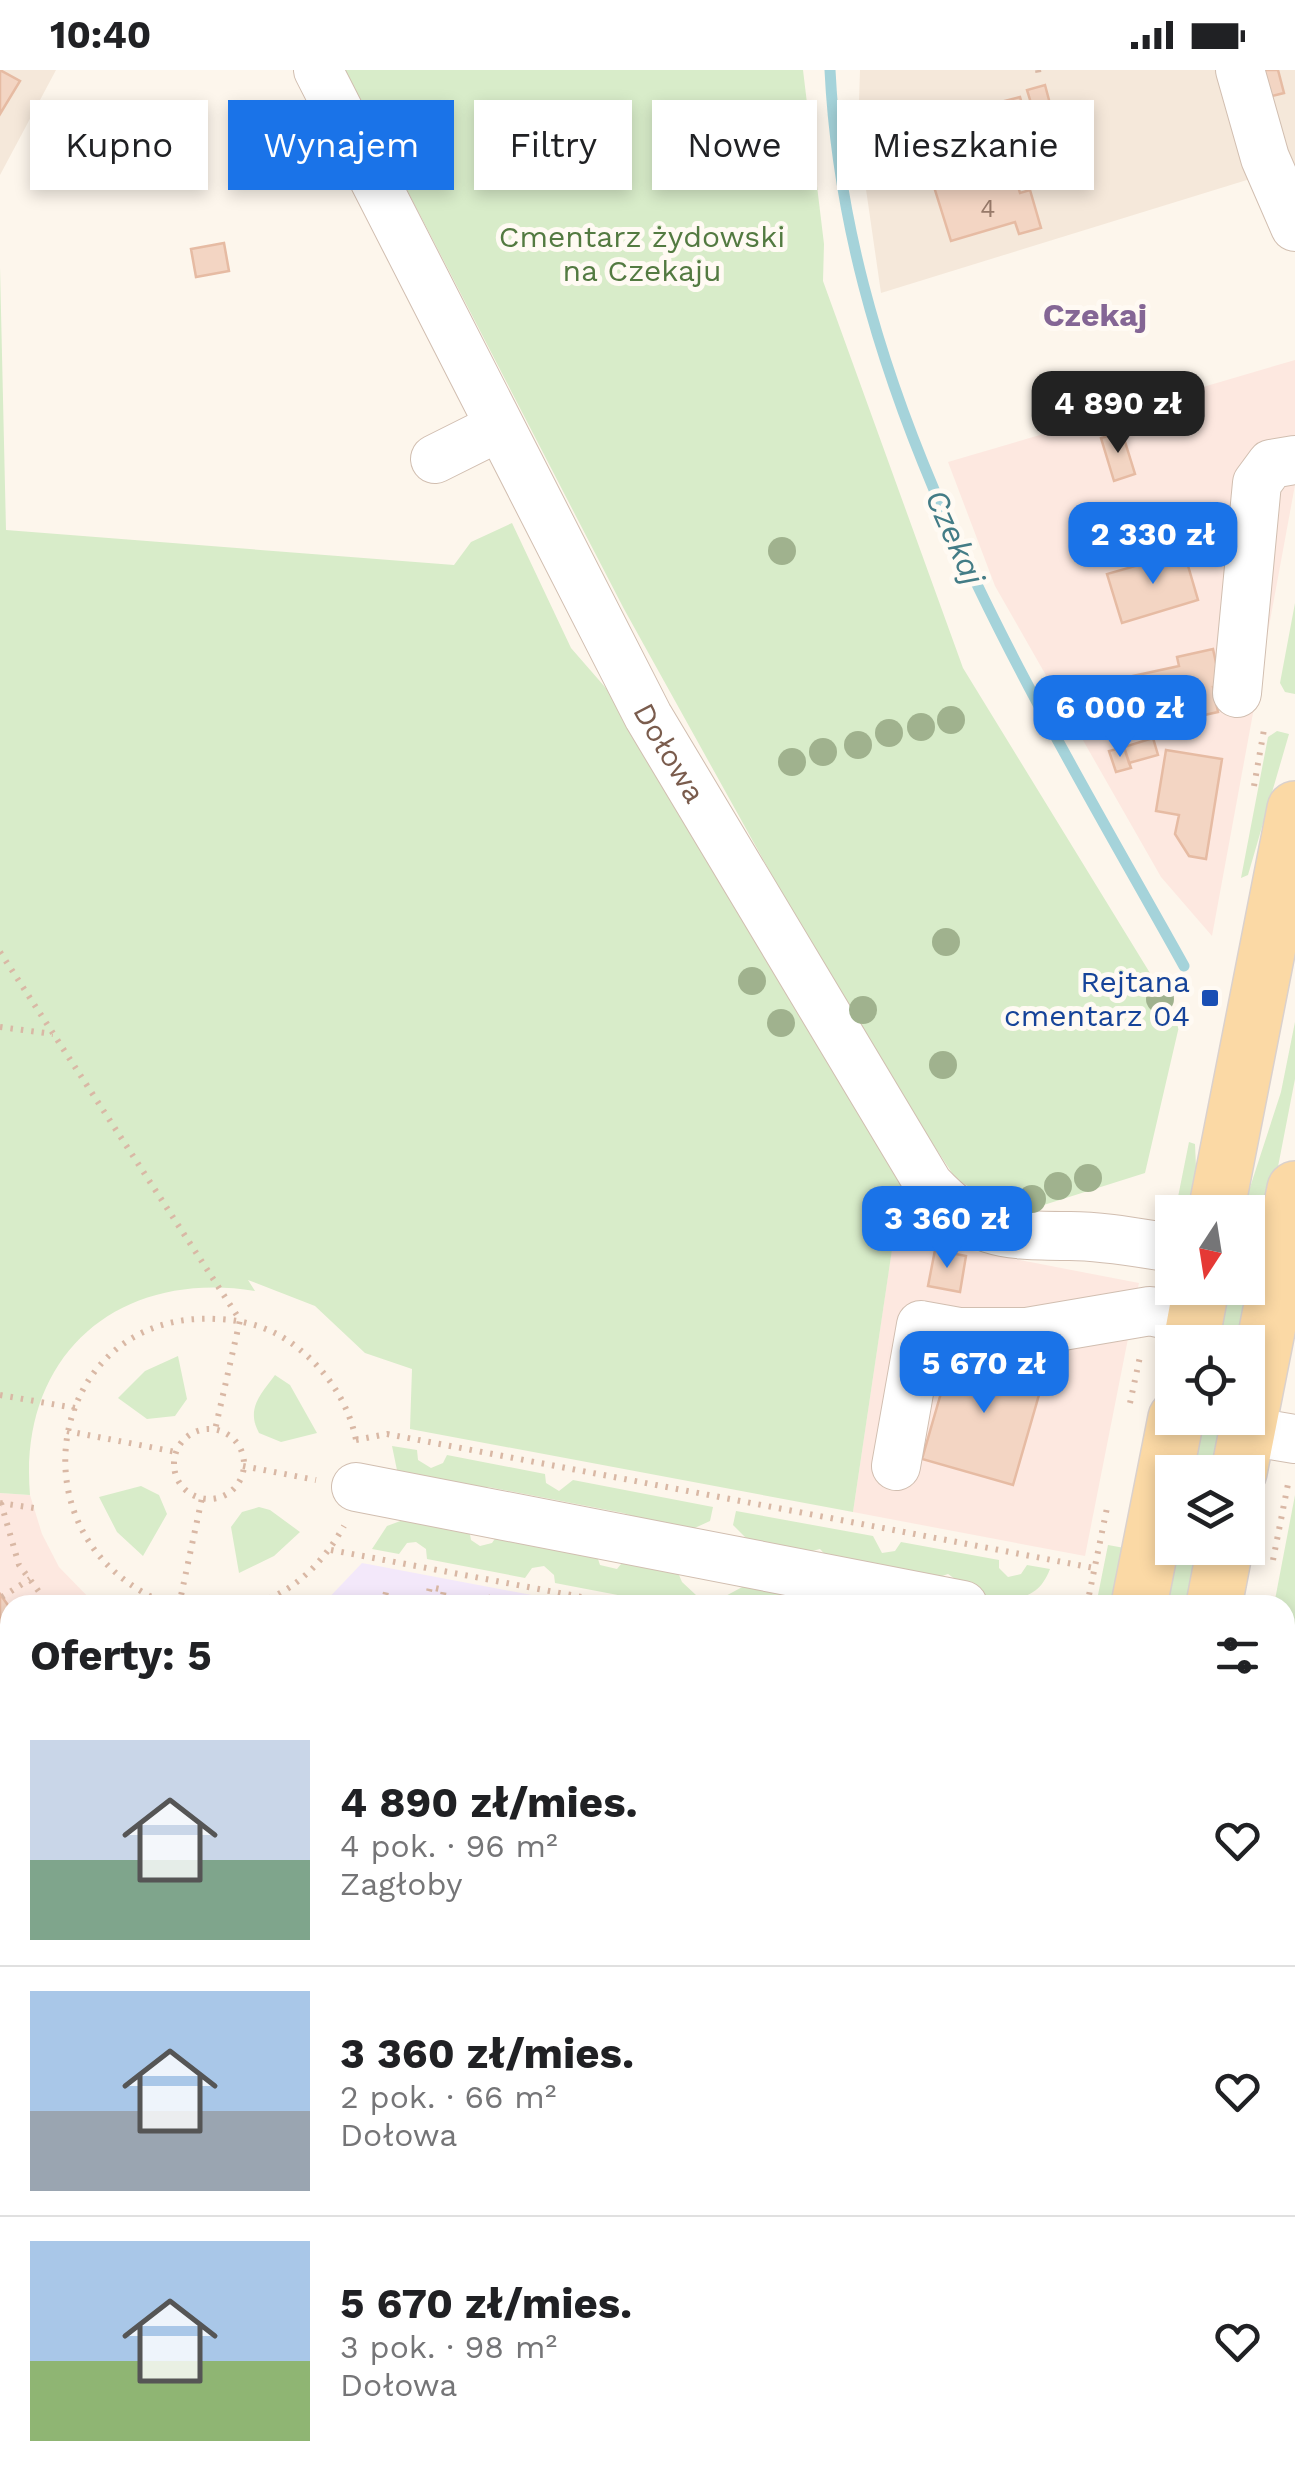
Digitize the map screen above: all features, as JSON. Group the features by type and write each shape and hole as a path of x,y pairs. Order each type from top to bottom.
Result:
{"main road":[{"path":"1218,1195 1274,802"},
{"path":"1268,1451 1295,1189"},
{"path":"1142,1595 1173,1435"},
{"path":"1221,1595 1243,1565"}],"street":[{"name":"Dołowa","path":"318,70 648,716 902,1146 929,1185 953,1210 983,1229 1007,1236 1071,1236 1155,1246"},
{"path":"1240,70 1265,158 1295,226"},
{"path":"434,459 498,427"},
{"path":"1251,708 1257,484 1271,464 1295,460"},
{"path":"896,1466 920,1325 960,1332 1027,1332 1150,1311 1196,1317"},
{"path":"356,1487 912,1595"}],"path":[{"path":"1251,708 1274,802"},
{"path":"0,952 240,1320 214,1430"},
{"path":"0,1027 54,1034"},
{"path":"144,1595 111,1573 86,1543 70,1508 63,1470 67,1431 95,1373 124,1345 148,1332 199,1318 240,1320 281,1335 316,1362"},
{"path":"0,1395 75,1408"},
{"path":"214,1430 234,1440 244,1466 233,1489 224,1496 202,1498 191,1494 176,1476 176,1452 192,1434 214,1430"},
{"path":"67,1431 176,1452"},
{"path":"356,1440 387,1434 1094,1568"},
{"path":"244,1466 356,1487"},
{"path":"180,1595 202,1498"},
{"path":"34,1508 1,1503 19,1565 42,1595"},
{"path":"331,1550 571,1595"},
{"path":"6,1595 30,1579"},
{"path":"386,1595 387,1588"}],"shaded area":[{"path":"0,70 56,70 40,100 30,100 30,119 0,175"},
{"path":"860,70 1295,70 1295,207 1279,170 881,293 866,190 1094,190 1094,100 859,100"},
{"path":"1295,360 1295,485 1212,936 1161,877 995,586 948,462"},
{"path":"897,1215 928,1223 947,1246 1139,1283 1085,1556 853,1512"},
{"path":"0,1493 30,1495 42,1534 59,1567 86,1595 0,1595"},
{"path":"1295,1525 1295,1595 1286,1595"},
{"path":"362,1563 531,1595 332,1595"}],"green space":[{"name":"Cmentarz żydowski na Czekaju","path":"345,70 803,70 807,100 652,100 652,190 817,190 817,186 824,244 823,281 963,668 1180,1022 1145,1173 1015,1214 956,1179 860,1034 624,609 407,190 454,190 454,100 361,100"},
{"path":"0,267 6,530 454,565 471,542 512,523 571,648 618,702 819,1046 928,1223 897,1216 853,1512 410,1429 412,1369 365,1353 315,1306 248,1280 255,1291 206,1288 160,1294 120,1309 87,1332 60,1363 41,1401 31,1445 30,1495 0,1493"},
{"path":"1295,603 1295,694 1285,692 1280,683"},
{"path":"1277,731 1289,734 1248,875 1241,878 1268,737"},
{"path":"1295,1022 1295,1079 1265,1234 1265,1195 1248,1195 1281,1092"},
{"path":"1189,1142 1195,1144 1197,1191 1196,1195 1178,1195"},
{"path":"1221,1305 1251,1305 1247,1325 1216,1325"},
{"path":"178,1356 187,1399 175,1416 147,1419 118,1398 145,1371"},
{"path":"275,1375 290,1385 317,1433 281,1442 259,1433 254,1409"},
{"path":"1195,1435 1226,1435 1221,1455 1190,1455"},
{"path":"392,1446 417,1450 418,1460 431,1468 443,1463 447,1455 545,1474 546,1483 559,1491 573,1480 713,1507 710,1521 686,1532 623,1513 488,1487 479,1490 398,1475"},
{"path":"141,1486 159,1495 167,1514 143,1556 117,1532 99,1497"},
{"path":"1295,1495 1295,1595 1276,1595"},
{"path":"259,1507 270,1510 300,1532 274,1556 239,1573 231,1527 242,1512"},
{"path":"736,1511 873,1536 882,1553 895,1551 901,1542 999,1560 999,1568 1008,1577 1021,1574 1027,1565 1050,1569 1043,1583 1026,1595 982,1595 960,1590 958,1581 948,1574 933,1579 832,1562 820,1549 808,1552 752,1544 733,1525"},
{"path":"403,1520 469,1529 471,1540 480,1546 492,1543 498,1534 596,1553 600,1565 617,1569 626,1558 676,1568 682,1582 696,1595 618,1595 555,1583 554,1575 544,1566 532,1568 525,1578 427,1559 426,1549 416,1542 407,1543 399,1554 372,1549 387,1526"},
{"path":"1108,1545 1130,1549 1118,1595 1098,1595"},
{"path":"1169,1565 1200,1565 1194,1595 1163,1595"},
{"path":"746,1585 792,1595 727,1595"}],"building":[{"path":"0,70 20,81 0,114"},
{"path":"1261,70 1278,70 1284,93 1268,97"},
{"path":"1045,85 1049,100 1030,100 1027,90"},
{"path":"935,190 1020,193 1030,190 1041,228 1019,234 1015,222 951,241"},
{"path":"224,243 229,271 196,277 191,249"},
{"path":"1122,432 1135,474 1114,481 1101,438"},
{"path":"1107,514 1114,531 1088,541 1081,524"},
{"path":"1184,552 1198,600 1122,623 1107,574"},
{"path":"1213,649 1221,686 1213,687 1218,712 1141,729 1139,720 1123,724 1119,707 1111,709 1105,682 1179,666 1177,657"},
{"path":"1153,738 1158,755 1129,763 1124,747"},
{"path":"1124,747 1131,768 1116,772 1109,751"},
{"path":"1166,750 1222,759 1206,859 1189,856 1175,834 1179,815 1156,811"},
{"path":"935,1250 966,1256 960,1292 928,1286"},
{"path":"954,1348 1045,1374 1013,1485 922,1459"}],"waterway":[{"name":"Czekaj","path":"830,70 843,191 870,309 908,424 954,536 1008,646 1184,966"}],"place":[{"name":"Rejtana cmentarz 04","path":"1210,998"}],"district":[{"name":"Czekaj","path":"1095,315"}]}
